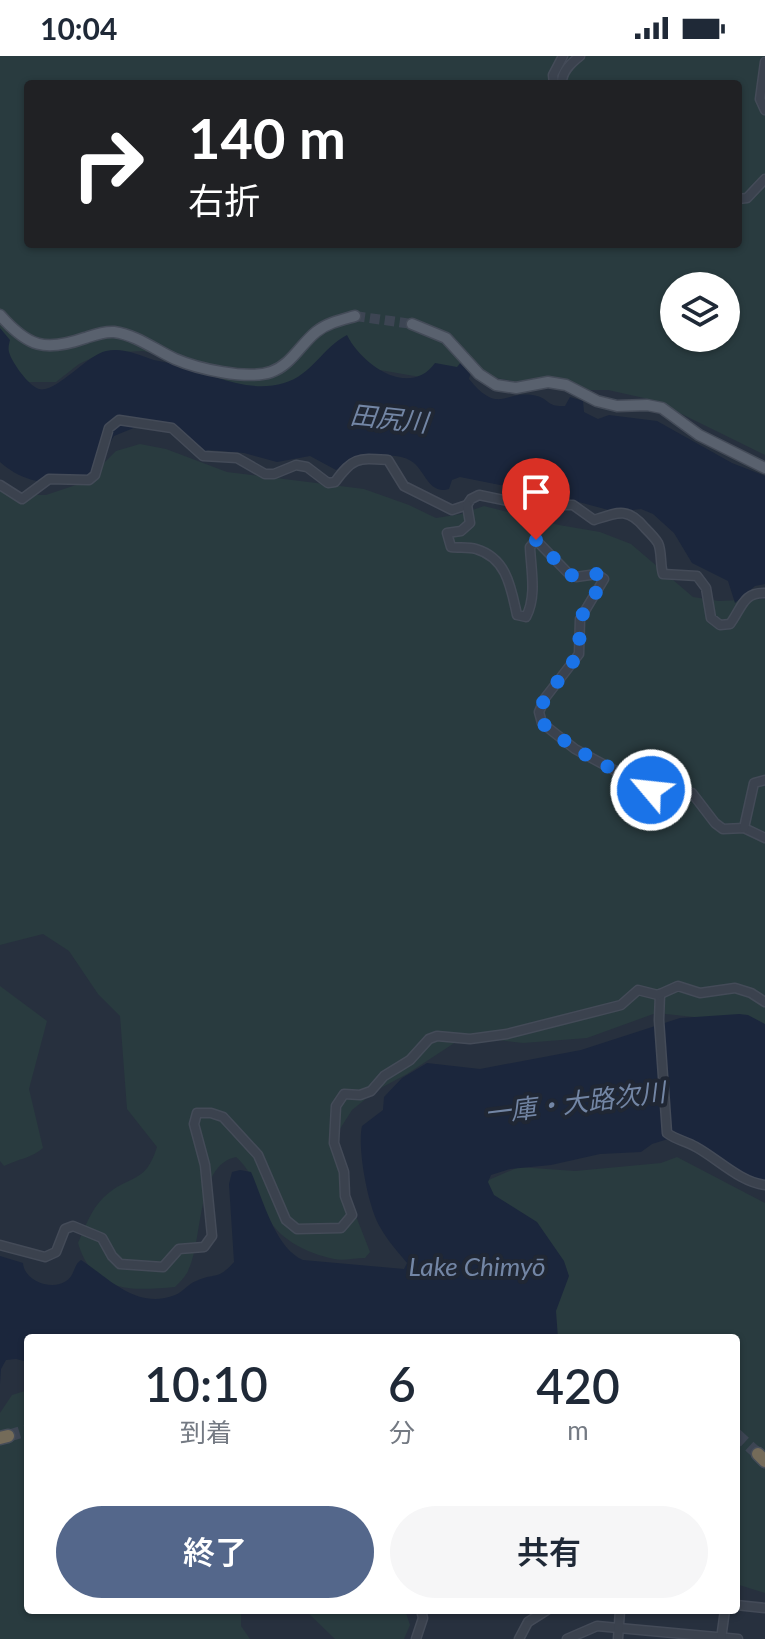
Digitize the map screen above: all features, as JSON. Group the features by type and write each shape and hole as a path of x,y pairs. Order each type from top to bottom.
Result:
{"main road":[{"path":"0,315 13,331 42,347 59,347 111,331 144,342 190,365 254,374 285,365 316,332 333,322 355,316"},
{"path":"412,324 446,338 488,381 506,388 548,382 566,385 597,401 617,406 662,408 699,435 765,468"}],"street":[{"path":"554,80 563,56"},
{"path":"562,80 567,69 580,56"},
{"path":"765,62 760,99 765,110"},
{"path":"742,199 747,198 765,179"},
{"path":"0,485 22,499 49,479 89,480 95,475 109,428 119,420 172,428 203,456 237,458 265,474 296,465 307,467 328,483 335,482 348,463 361,458 388,460 404,486 452,510 467,505 479,495 528,505 573,505 594,520 628,513 636,517 659,544 663,574 697,576 706,588 711,618 720,625 730,624 747,596 753,592 765,593"},
{"path":"467,505 470,523 461,531 447,533 451,547 475,549 497,561 507,575 517,615 526,617 531,608 530,547 536,540 569,574 576,577 597,574 604,579 580,619 579,654 545,698 539,712 542,723 575,749 651,790 663,795 692,793 723,829 744,828 765,838"},
{"path":"744,828 754,783 765,780"},
{"path":"0,1245 45,1257 56,1252 65,1229 73,1226 102,1238 120,1264 163,1267 179,1249 204,1247 212,1236 205,1165 194,1124 197,1113 223,1117 258,1155 286,1220 297,1229 341,1228 352,1215 345,1196 344,1172 334,1143 336,1106 344,1094 360,1095 371,1091 384,1076 410,1060 429,1039 437,1036 470,1039 507,1034 621,1005 638,990 660,994 678,986 700,993 735,988 765,1002"},
{"path":"660,994 667,1133 677,1141 693,1145 746,1179 765,1185"},
{"path":"740,1605 765,1608"},
{"path":"416,1639 422,1614"},
{"path":"519,1639 528,1622 541,1614"},
{"path":"618,1639 620,1614"},
{"path":"721,1638 724,1614"},
{"path":"567,1639 597,1626 738,1639"}],"shaded area":[{"path":"0,56 765,56 765,455 653,400 608,390 561,390 491,377 472,367 420,377 340,363 277,387 252,389 185,374 158,355 143,351 102,353 79,364 56,382 20,382 0,356"},
{"path":"140,444 166,449 227,472 364,489 436,518 484,506 600,532 631,544 693,597 719,601 765,599 765,1035 732,1021 656,1013 587,1038 523,1043 465,1036 377,1090 352,1110 338,1132 335,1146 338,1170 370,1252 365,1258 334,1259 302,1248 284,1236 270,1221 251,1176 236,1157 223,1163 213,1174 202,1207 192,1260 187,1273 175,1287 128,1288 103,1280 93,1272 78,1243 89,1219 112,1190 147,1168 157,1147 127,1109 120,1016 98,994 69,951 43,934 0,945 0,491 14,495 46,495 85,482 116,451"},
{"path":"0,986 47,1021 29,1089 43,1148 4,1166 0,1161"},
{"path":"677,1157 765,1203 765,1593 740,1585 740,1334 537,1334 477,1185 519,1167 575,1171 661,1163"},
{"path":"24,1391 24,1614 241,1614 241,1626 250,1639 0,1639 0,1413 12,1395"},
{"path":"309,1614 406,1614 410,1625 404,1639 335,1639"}],"water":[{"name":"田尻川","path":"0,328 10,340 9,352 17,368 39,389 54,386 98,354 112,350 130,352 243,385 270,386 302,374 347,335 363,357 399,378 412,378 424,373 435,363 457,367 462,361 472,367 469,379 488,397 503,399 526,395 565,406 570,397 583,401 584,412 598,419 609,415 657,421 732,463 765,476 765,584 755,586 735,603 728,581 692,563 674,533 653,514 641,509 616,512 460,477 452,480 449,489 442,490 431,485 416,465 403,457 384,456 336,470 310,456 277,462 244,453 208,450 200,454 172,431 136,427 114,436 87,483 63,484 30,479 0,462"},
{"name":"Lake Chimyō","path":"739,1014 765,1024 765,1185 668,1139 652,1144 641,1152 600,1154 491,1175 488,1182 494,1195 537,1222 564,1261 569,1276 556,1311 558,1334 24,1334 24,1361 6,1360 1,1369 0,1384 0,1256 23,1263 28,1275 47,1284 66,1281 81,1260 136,1296 161,1299 175,1295 193,1282 220,1274 234,1262 229,1184 232,1172 240,1170 251,1172 277,1234 293,1254 303,1260 404,1269 407,1263 383,1232 371,1206 362,1162 361,1136 362,1126 383,1110 384,1097 402,1078 427,1063 480,1069 581,1050 680,1018"}],"tunnel":[{"path":"355,316 412,324"},
{"path":"8,1436 24,1431"},
{"path":"740,1438 758,1454"}],"route":[{"path":"536,540 569,574 576,577 597,574 604,579 580,619 579,654 545,698 539,712 542,723 575,749 651,790"}],"water label":[{"name":"一庫・大路次川","path":"575,1103"}]}
